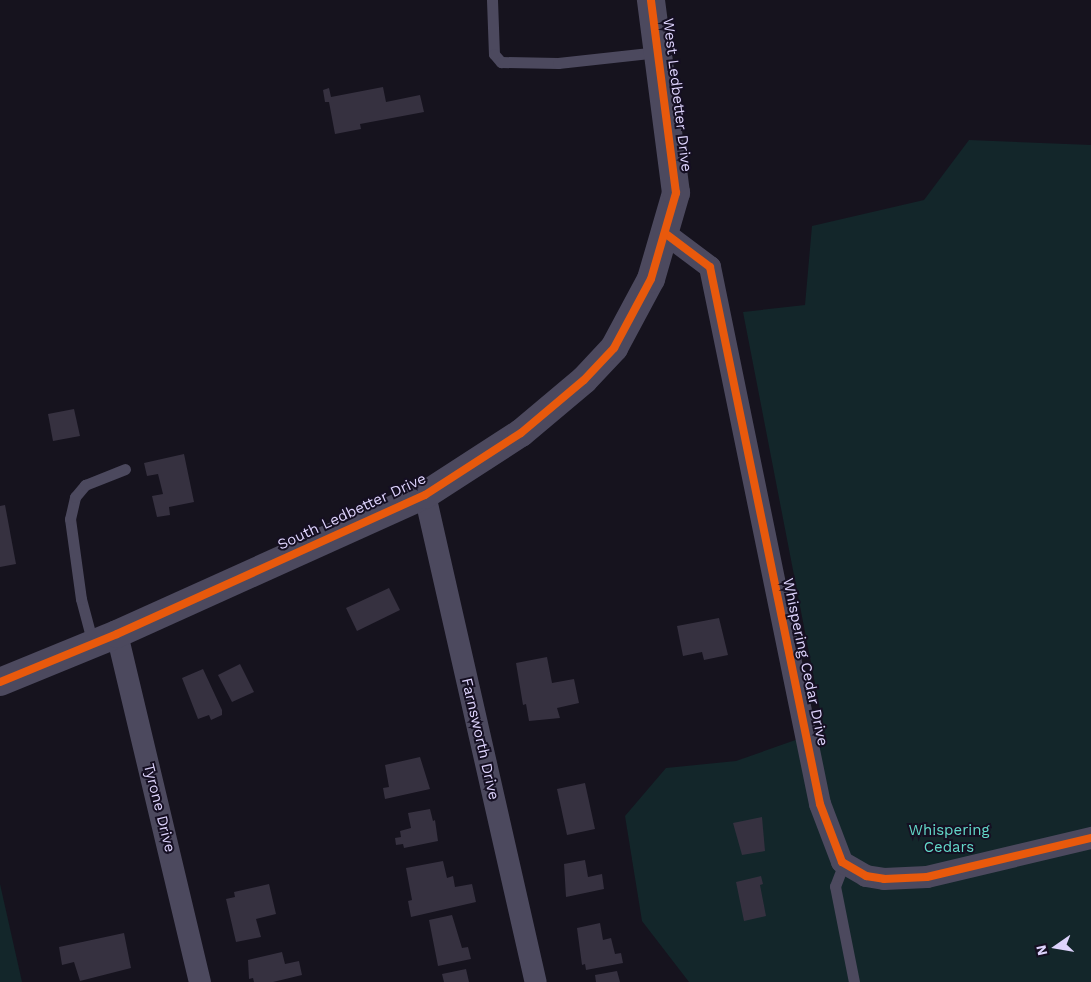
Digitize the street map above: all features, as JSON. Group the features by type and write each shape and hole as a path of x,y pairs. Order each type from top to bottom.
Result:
{"street":[{"name":"West Ledbetter Drive","path":"651,0 676,193"},
{"name":"South Ledbetter Drive","path":"0,682 105,639 425,495 557,406 614,348 652,279 676,193"},
{"name":"Whispering Cedar Drive","path":"666,234 710,267 820,804 831,839 844,863"},
{"name":"Farnsworth Drive","path":"425,495 536,982"},
{"name":"Tyrone Drive","path":"105,639 200,982"},
{"path":"844,863 866,876 884,879 927,878 1091,838"}],"lane":[{"path":"492,0 494,54 501,62 558,63 659,52"},
{"path":"105,639 81,599 70,518 75,497 85,485 125,470"},
{"path":"844,863 835,886 854,982"}],"green space":[{"name":"Whispering Cedars","path":"969,140 1091,145 1091,982 689,982 642,921 625,816 666,768 736,761 824,730 743,312 805,305 812,226 924,200"},
{"path":"0,884 22,982 0,982"}],"building":[{"path":"383,87 386,102 420,95 424,112 360,124 361,129 335,134 329,102 325,102 323,90 329,88 331,97"},
{"path":"74,409 80,436 53,441 48,414"},
{"path":"184,454 194,502 169,507 170,515 157,517 152,496 163,494 158,474 147,476 144,463"},
{"path":"5,505 16,564 0,567 0,506"},
{"path":"389,588 400,610 357,631 346,608"},
{"path":"719,618 728,655 704,660 702,652 683,656 677,626"},
{"path":"547,657 552,683 574,679 579,703 557,708 560,718 529,721 526,704 523,705 516,663"},
{"path":"240,664 254,692 232,702 218,675"},
{"path":"203,669 222,710 222,715 211,720 209,715 198,719 182,678"},
{"path":"420,757 430,789 385,799 383,788 389,787 385,765"},
{"path":"585,783 595,829 567,835 557,789"},
{"path":"430,809 433,821 435,820 438,841 404,848 403,844 396,845 395,838 401,837 400,831 411,828 408,813"},
{"path":"762,817 765,851 742,855 733,823"},
{"path":"585,860 588,877 602,874 604,889 566,897 564,864"},
{"path":"443,861 447,878 453,876 455,887 472,884 476,902 411,917 408,901 412,900 406,868"},
{"path":"761,876 763,884 760,885 766,916 744,921 736,882"},
{"path":"269,884 276,914 256,919 261,937 236,942 226,899 235,897 234,892"},
{"path":"452,915 462,948 468,947 471,959 438,966 429,920"},
{"path":"600,923 603,940 611,938 615,954 621,953 623,963 586,970 585,964 582,965 577,928"},
{"path":"124,933 131,968 80,981 74,962 62,965 59,947"},
{"path":"282,952 285,964 299,961 302,975 273,982 254,982 253,978 249,979 248,960"},
{"path":"466,969 469,982 444,982 442,974"},
{"path":"617,971 620,982 596,982 595,975"}],"cycle path":[{"path":"0,682 117,634 425,495 521,433 584,380 614,348 651,279 676,193 651,0"},
{"path":"666,234 710,267 820,804 842,862 866,876 884,879 927,877 1091,838"}]}
